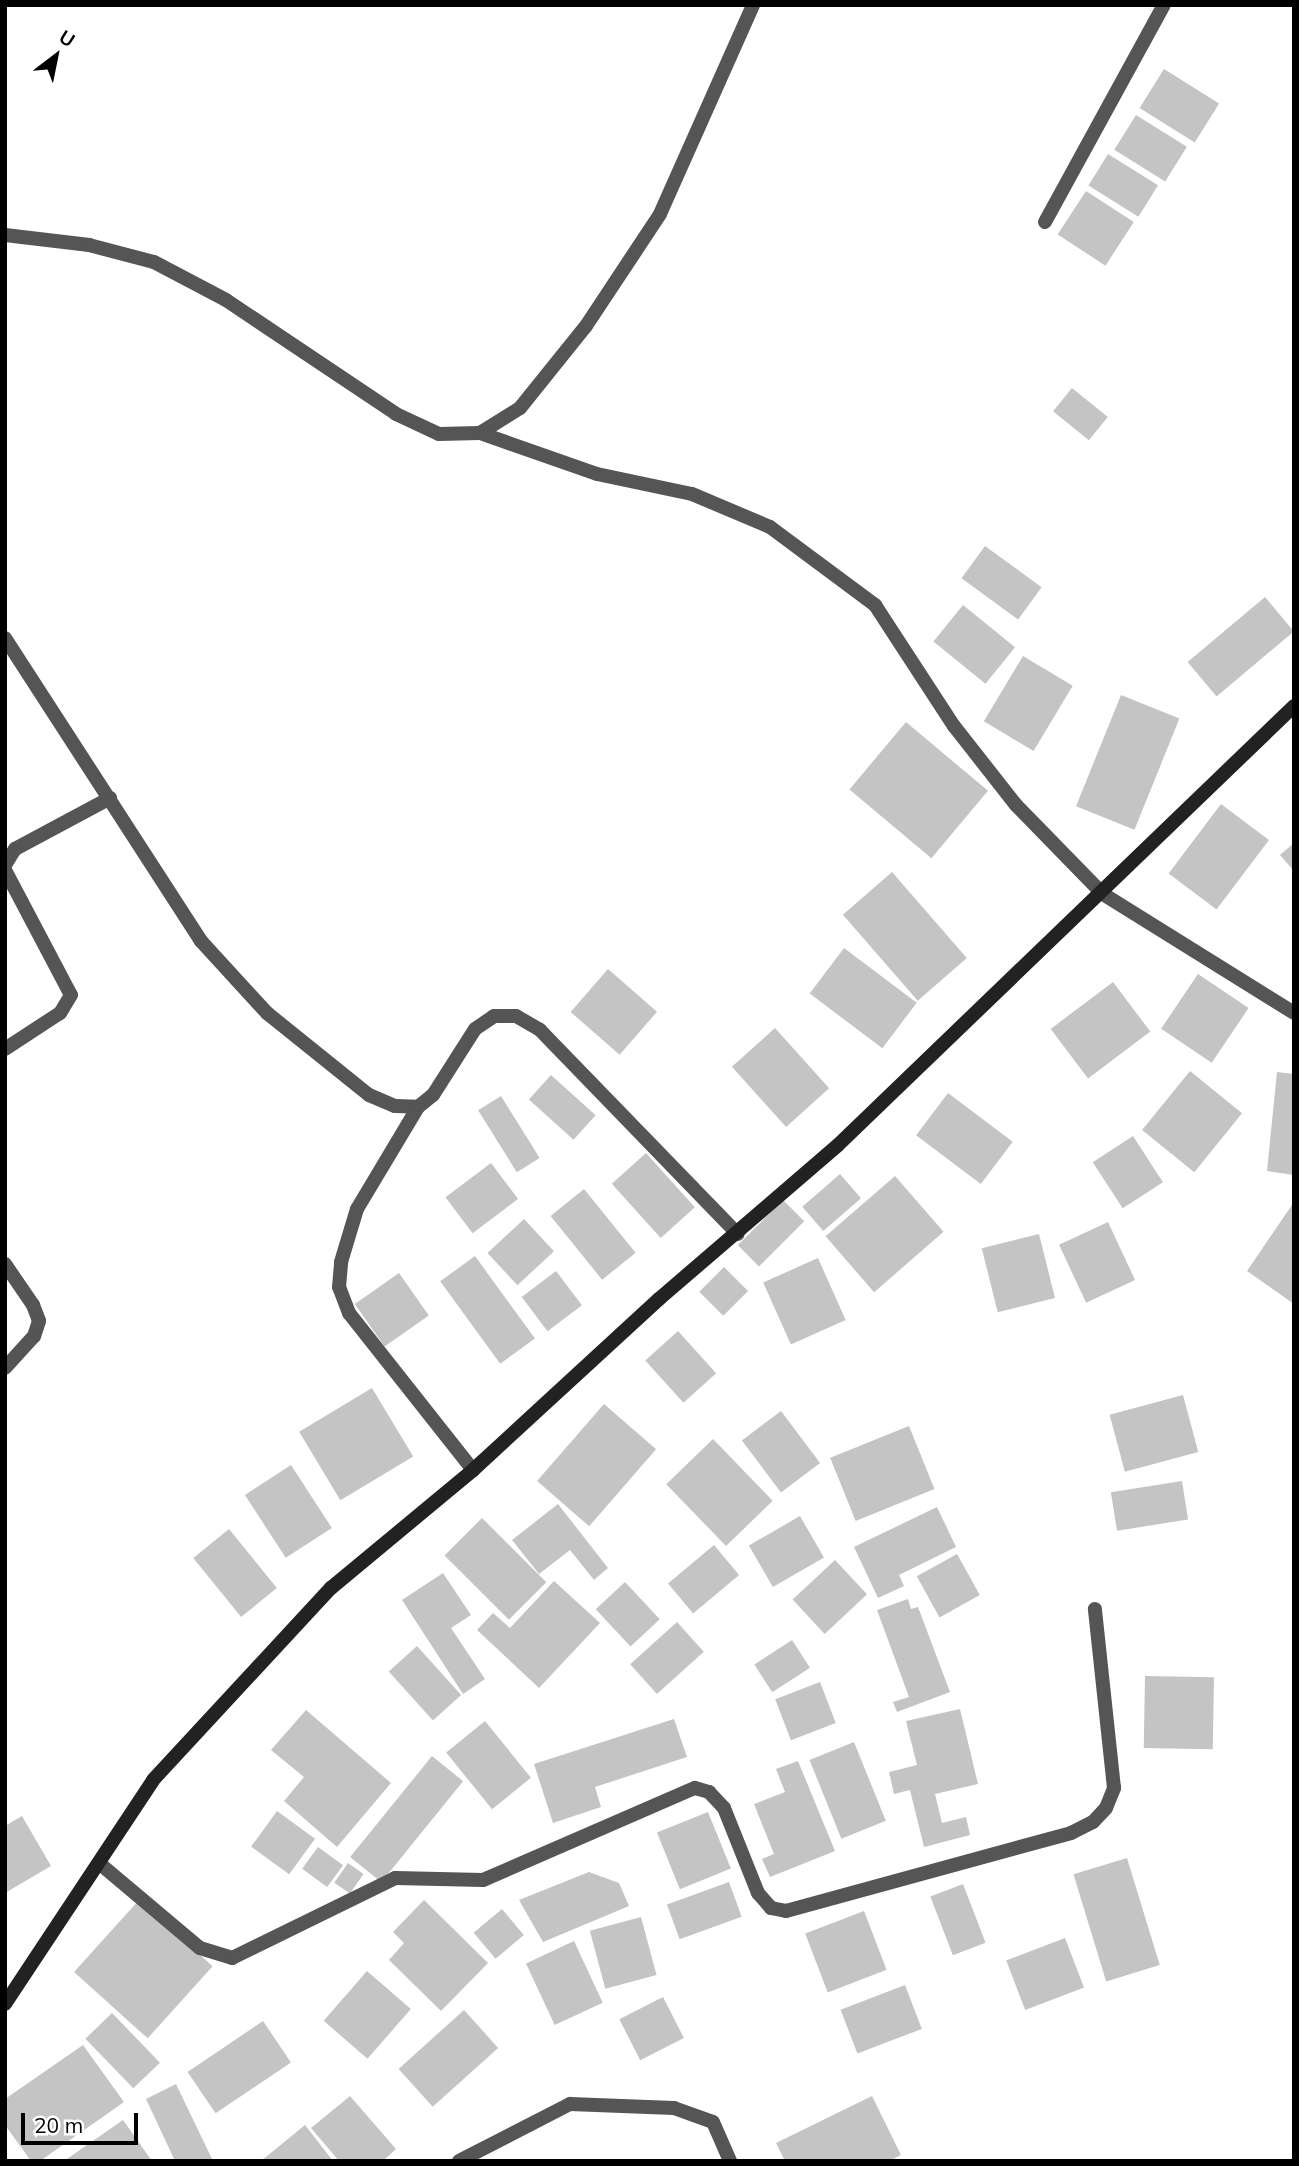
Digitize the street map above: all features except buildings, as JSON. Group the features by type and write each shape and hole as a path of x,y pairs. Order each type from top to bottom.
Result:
{"street":[{"path":"480,433 520,408 586,326 660,214 753,5"},
{"path":"1045,222 1164,5"},
{"path":"5,234 89,245 154,262 226,300 397,414 439,434 480,433 597,474 692,494 770,527 875,605 969,746 1016,805 1103,894 1294,1013"},
{"path":"5,638 201,941 267,1013 369,1095 395,1106 418,1107"},
{"path":"5,2004 153,1780 271,1648 331,1587 473,1470 926,1064 1294,706"},
{"path":"5,1049 60,1013 71,995 5,867 15,849 110,799"},
{"path":"473,1470 349,1313 339,1287 341,1262 357,1209 418,1107 433,1095 475,1028 494,1016 516,1016 540,1030 738,1234"},
{"path":"5,1264 39,1321 34,1336 5,1368"},
{"path":"99,1863 200,1948 232,1958 395,1878 483,1880 695,1788 709,1793 724,1808 758,1893 771,1908 786,1911 1071,1833 1093,1822 1106,1808 1114,1788 1095,1609"},
{"path":"459,2161 570,2104 674,2108 713,2122 730,2161"}]}
